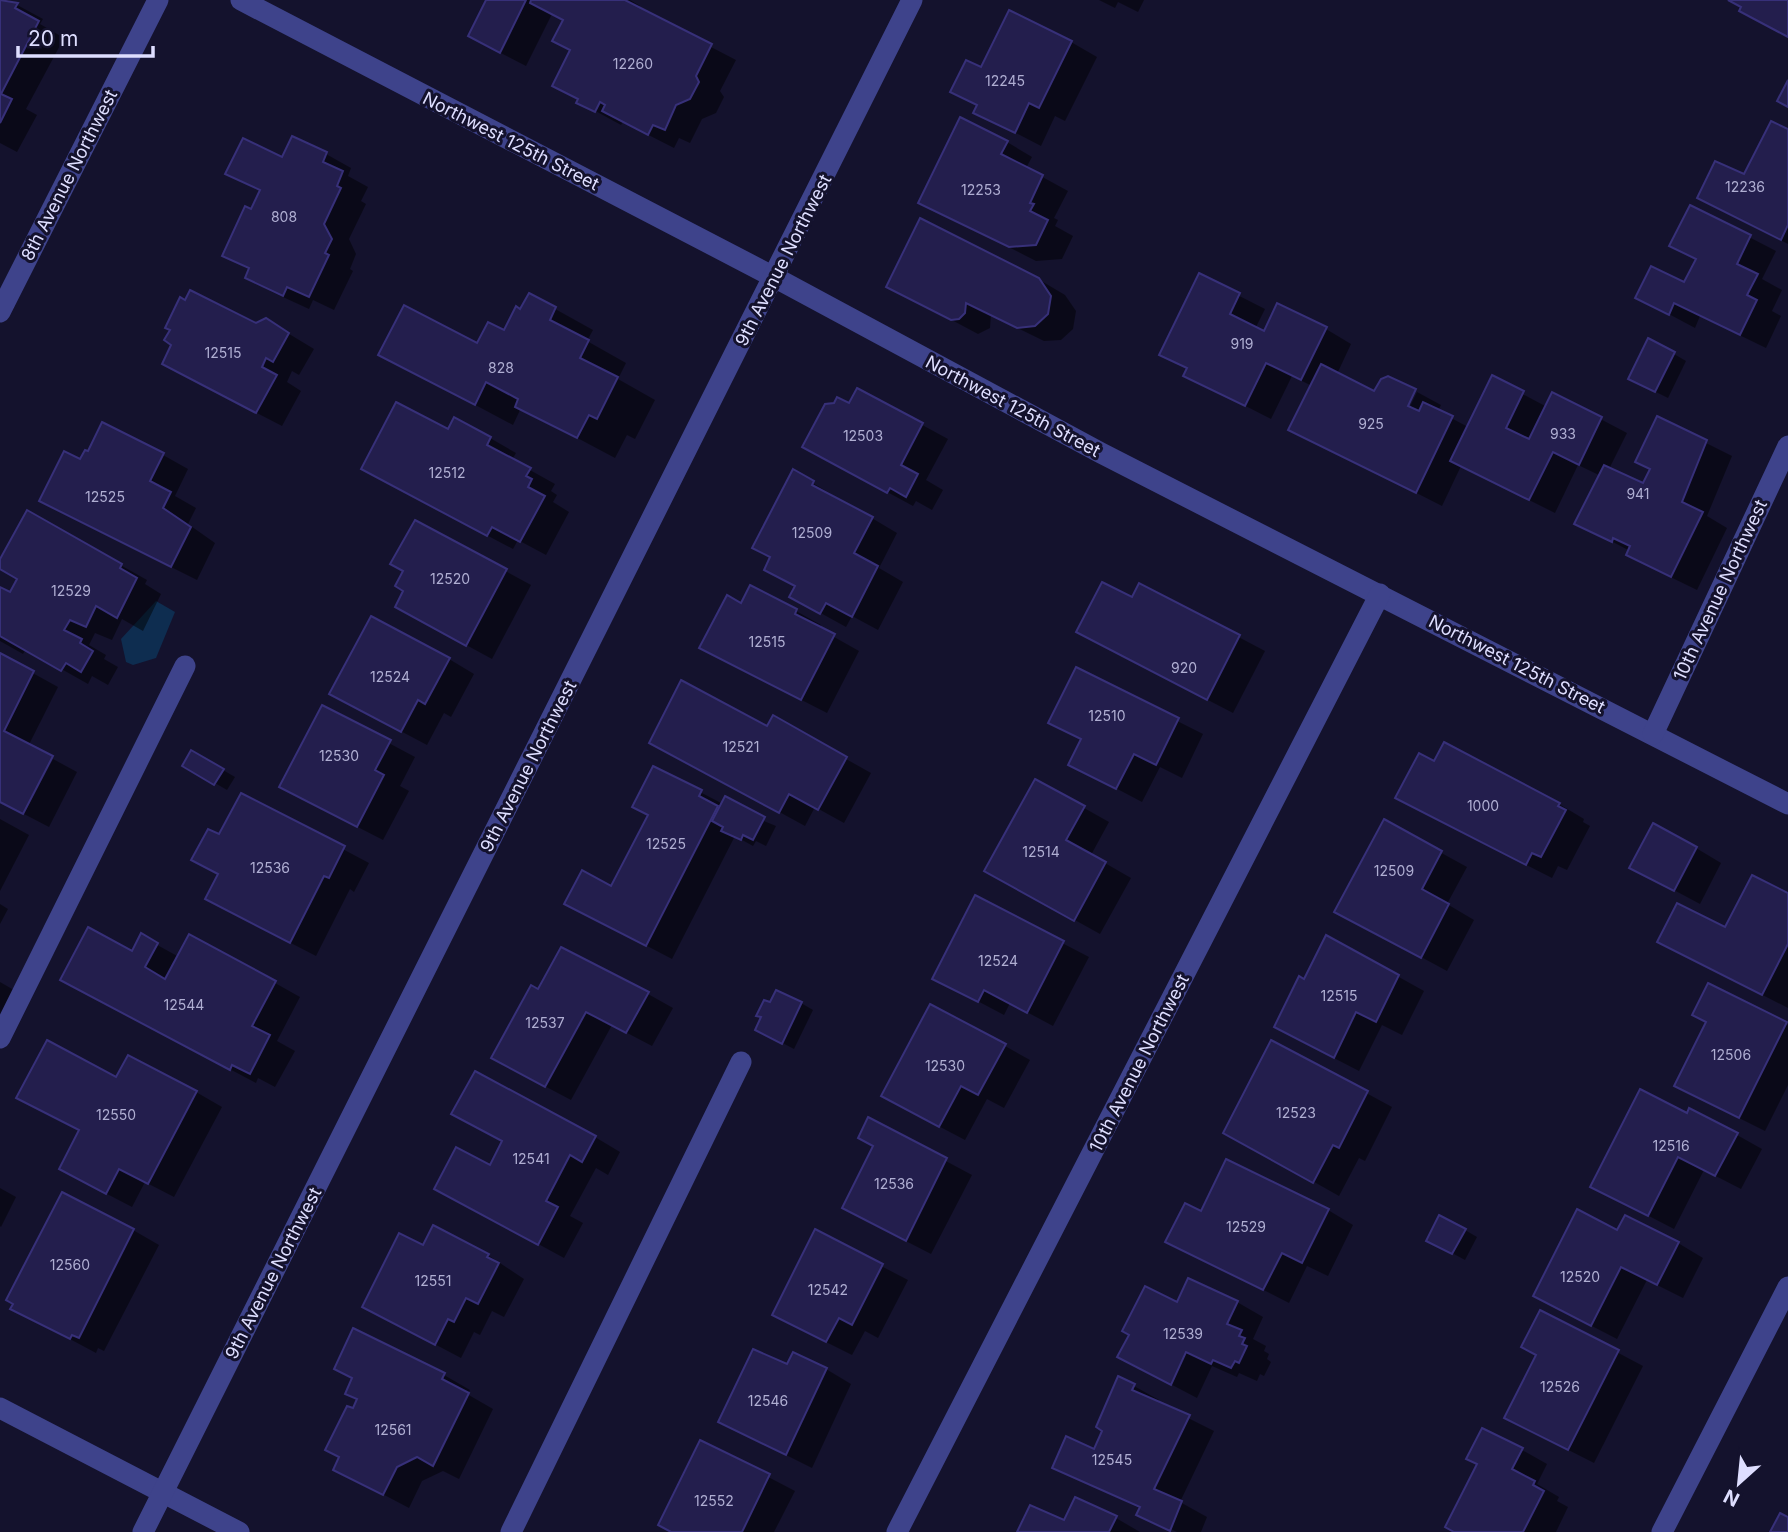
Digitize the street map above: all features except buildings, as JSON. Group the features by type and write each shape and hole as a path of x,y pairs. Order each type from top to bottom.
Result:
{"street":[{"name":"8th Avenue Northwest","path":"0,312 158,0"},
{"name":"Northwest 125th Street","path":"241,0 774,277 1101,453 1788,804"},
{"name":"9th Avenue Northwest","path":"143,1532 912,0"},
{"name":"10th Avenue Northwest","path":"1653,734 1788,446"},
{"name":"10th Avenue Northwest","path":"897,1532 1380,594"},
{"path":"0,1038 185,666"},
{"path":"511,1532 741,1062"},
{"path":"1662,1532 1788,1287"},
{"path":"0,1408 239,1532"}],"water":[{"path":"156,601 175,612 156,658 133,665 126,662 121,639"}]}
